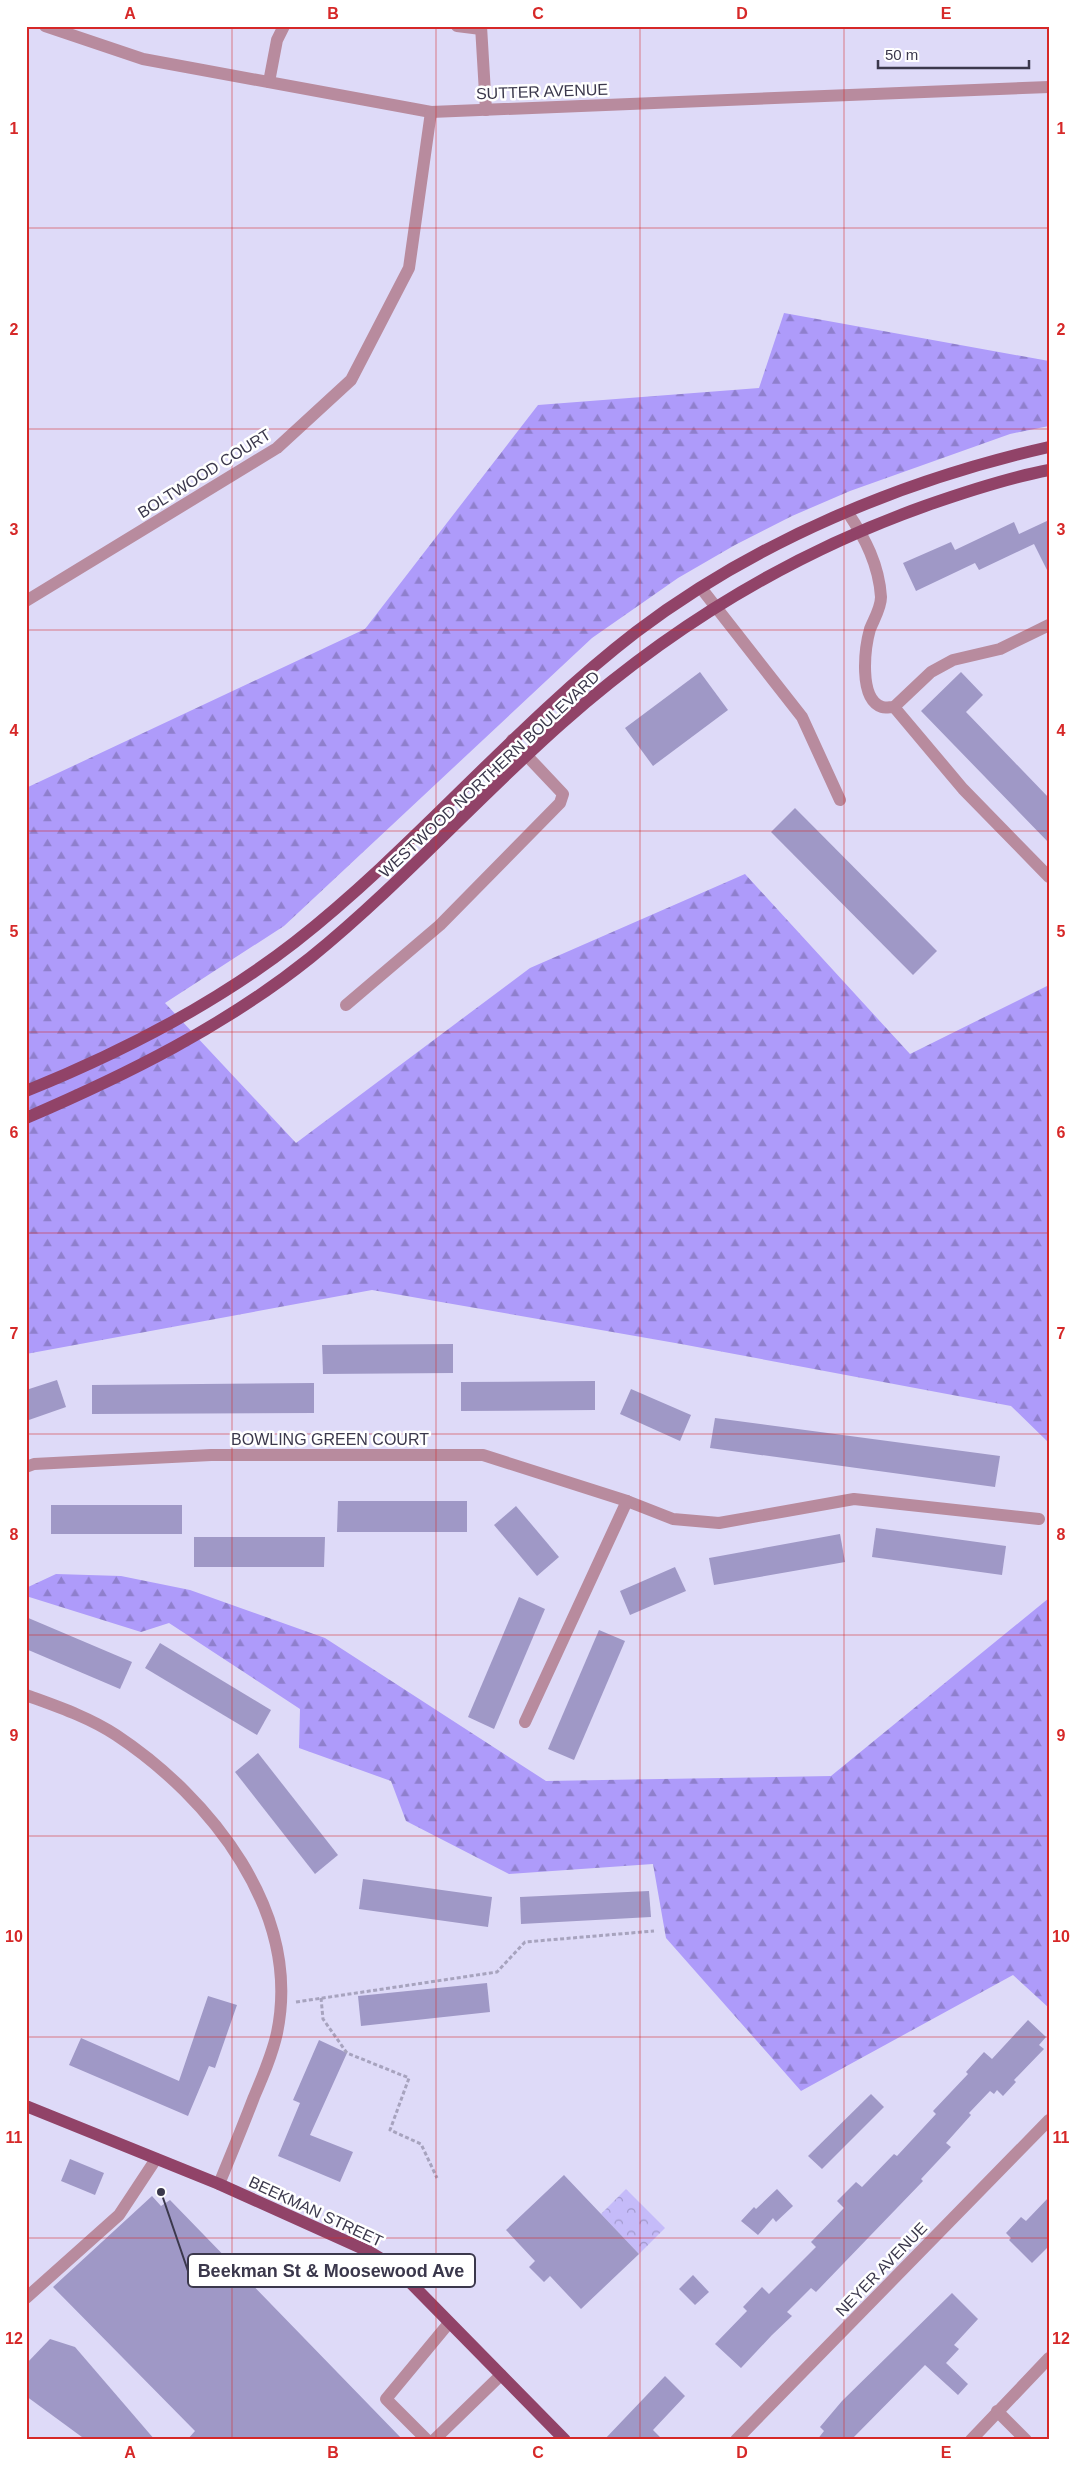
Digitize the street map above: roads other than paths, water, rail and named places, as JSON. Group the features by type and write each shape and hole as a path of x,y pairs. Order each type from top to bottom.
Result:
{"main road":[{"name":"WESTWOOD NORTHERN BOULEVARD","path":"26,1091 86,1067 156,1031 229,987 293,943 354,892 582,675 639,630 701,588 784,540 848,512 958,470 1049,446"},
{"name":"WESTWOOD NORTHERN BOULEVARD","path":"26,1118 141,1066 246,1004 309,959 380,897 526,756 615,678 682,628 792,562 860,530 958,494 1049,470"},
{"name":"BEEKMAN STREET","path":"26,2106 219,2184 368,2251 396,2268 565,2440"}],"street":[{"name":"SUTTER AVENUE","path":"45,26 143,59 431,112 1049,87"},
{"path":"269,82 277,40 284,26"},
{"path":"456,26 481,28 486,110"},
{"name":"BOLTWOOD COURT","path":"26,602 277,448 351,380 409,268 431,112"},
{"path":"848,512 860,530 877,570 881,599 866,646 866,682 875,701 882,707 894,707 931,672 953,660 1000,649 1049,625"},
{"path":"701,588 802,717 840,800"},
{"path":"894,707 963,789 1049,877"},
{"path":"346,1004 440,925 560,803 563,794 512,740"},
{"name":"BOWLING GREEN COURT","path":"26,1467 34,1464 210,1455 483,1455 627,1501 673,1518 719,1523 854,1499 1039,1519"},
{"path":"525,1722 627,1501"},
{"path":"26,1695 66,1710 114,1734 148,1758 214,1824 247,1869 269,1920 277,1947 280,1976 281,2004 277,2033 269,2060 219,2184"},
{"name":"NEYER AVENUE","path":"736,2440 1049,2120"},
{"path":"26,2298 119,2215 156,2159"},
{"path":"427,2440 386,2399 449,2323"},
{"path":"971,2440 1049,2358"},
{"path":"434,2440 501,2375"},
{"path":"997,2412 1026,2440"}],"place":[{"name":"Beekman St & Moosewood Ave","path":"161,2192"}]}
